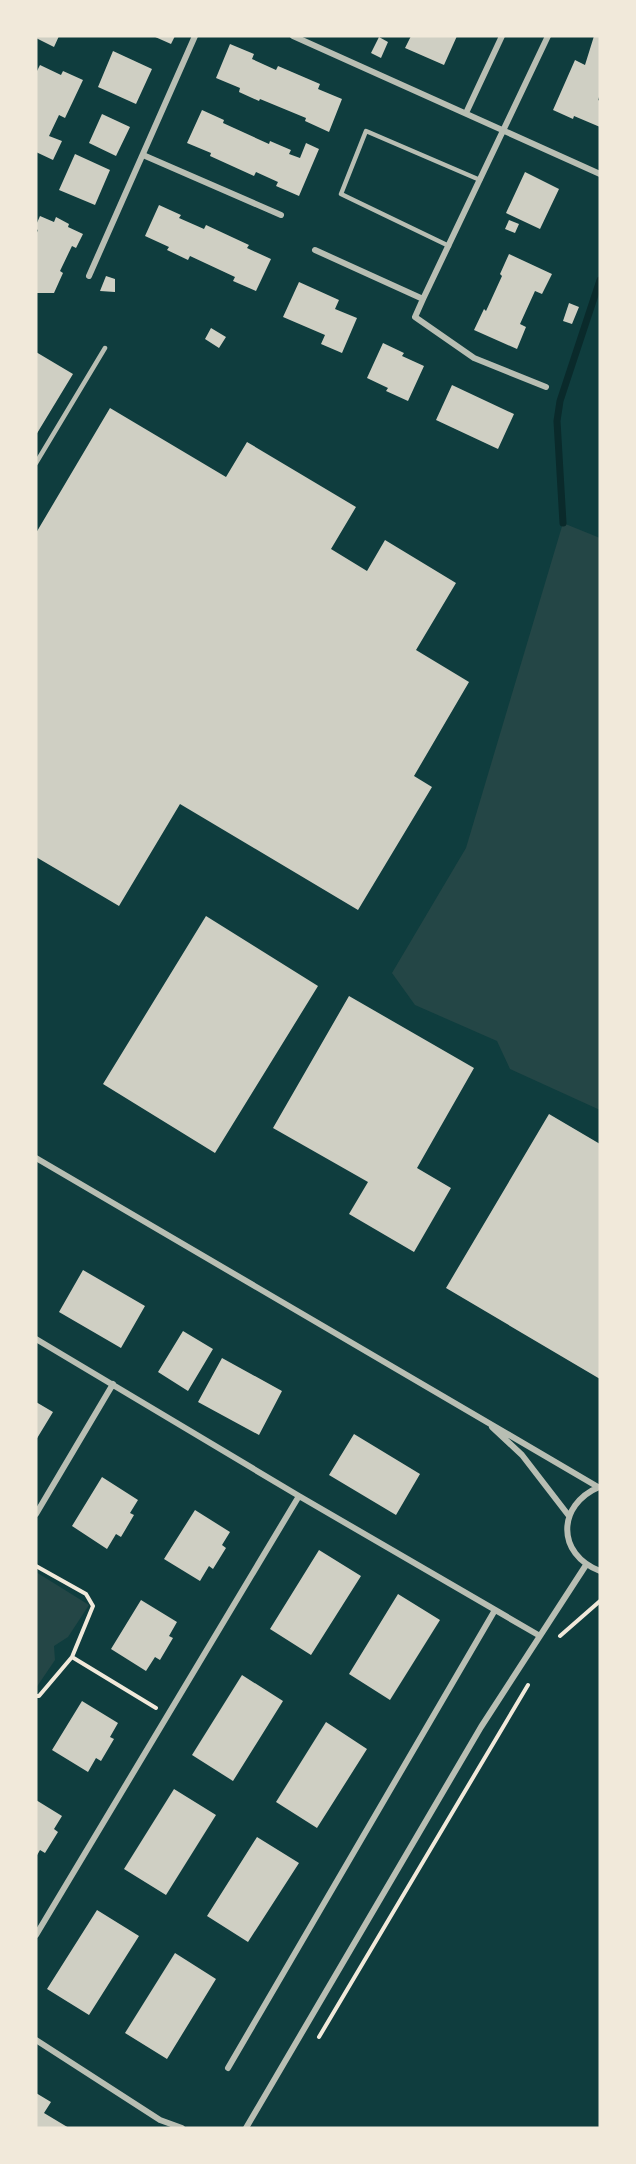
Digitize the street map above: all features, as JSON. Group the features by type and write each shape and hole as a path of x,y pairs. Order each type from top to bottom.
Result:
{"street":[{"path":"89,276 195,36"},
{"path":"293,36 600,174"},
{"path":"466,113 502,36"},
{"path":"546,387 474,358 415,317 548,36"},
{"path":"143,155 281,215"},
{"path":"315,250 423,299"},
{"path":"36,1158 599,1487 580,1498 569,1516 567,1530 569,1543 576,1555 586,1564 600,1571"},
{"path":"36,1339 540,1636"},
{"path":"36,1514 113,1384"},
{"path":"482,1419 522,1455 569,1516"},
{"path":"36,1935 299,1496"},
{"path":"246,2128 481,1727 586,1564"},
{"path":"228,2068 495,1610"},
{"path":"36,2040 169,2128"},
{"path":"160,2120 182,2128"}],"lane":[{"path":"449,246 341,194 366,131 480,180"},
{"path":"36,463 105,348"}],"path":[{"path":"36,1566 86,1594 93,1606 72,1657 39,1696 36,1696"},
{"path":"556,1640 600,1601"},
{"path":"72,1657 142,1698 166,1715"},
{"path":"314,2046 532,1678"}],"shaded area":[{"path":"563,523 600,538 600,1110 510,1069 497,1041 415,1005 392,973 466,848"},
{"path":"36,1572 89,1605 68,1637 54,1646 55,1660 36,1688"}],"building":[{"path":"36,36 59,36 54,47"},
{"path":"153,36 175,36 171,44"},
{"path":"411,36 457,36 444,65 405,48"},
{"path":"594,36 600,36 600,94 598,100 600,101 600,127 553,110 575,60 585,65"},
{"path":"379,37 388,42 381,58 371,53"},
{"path":"230,44 254,54 252,59 276,70 278,66 320,84 318,89 342,99 329,132 305,121 306,118 239,92 240,88 216,78"},
{"path":"113,51 152,69 136,104 98,87"},
{"path":"40,65 61,75 63,71 83,80 65,118 59,115 49,136 62,141 53,160 36,152 36,73"},
{"path":"202,110 224,120 223,123 269,144 270,141 291,150 289,154 300,158 306,143 319,149 299,196 276,186 278,182 256,172 254,176 187,143"},
{"path":"102,114 130,127 116,156 89,143"},
{"path":"75,154 110,170 95,205 59,190"},
{"path":"525,172 559,189 540,229 506,213"},
{"path":"159,205 181,215 179,218 204,229 206,225 249,245 247,248 271,259 256,291 233,281 235,277 190,256 188,260 167,250 169,247 145,236"},
{"path":"40,216 54,222 56,217 69,224 68,227 83,234 76,248 72,246 60,271 63,273 54,293 36,293 36,235 38,230 36,225"},
{"path":"509,220 519,224 515,233 505,229"},
{"path":"509,254 552,274 542,294 535,291 520,324 526,327 517,349 474,330 484,309 486,311"},
{"path":"106,276 115,279 115,292 100,291"},
{"path":"299,282 339,300 335,309 357,318 342,353 321,344 325,335 283,317"},
{"path":"569,303 579,307 572,324 563,321"},
{"path":"211,328 226,337 219,348 205,339"},
{"path":"383,343 404,353 402,356 424,366 408,401 386,391 388,388 367,378"},
{"path":"36,352 73,374 36,435"},
{"path":"452,385 514,414 498,449 436,420"},
{"path":"110,408 226,477 247,442 356,507 331,549 367,571 385,540 456,583 416,650 469,682 414,776 432,787 358,910 180,804 119,906 36,857 36,533"},
{"path":"206,916 318,986 215,1153 103,1084"},
{"path":"349,996 474,1068 417,1168 451,1188 414,1252 349,1214 368,1182 273,1128"},
{"path":"549,1114 600,1144 600,1379 446,1288"},
{"path":"83,1270 145,1306 121,1348 59,1312"},
{"path":"183,1331 213,1349 188,1391 158,1372"},
{"path":"222,1358 282,1391 259,1435 198,1402"},
{"path":"36,1402 53,1412 36,1440"},
{"path":"354,1434 420,1474 396,1515 329,1475"},
{"path":"102,1477 138,1500 130,1513 134,1515 121,1537 116,1534 107,1549 72,1526"},
{"path":"195,1510 230,1532 222,1545 226,1548 213,1569 209,1566 200,1581 164,1559"},
{"path":"319,1550 361,1576 311,1655 270,1629"},
{"path":"398,1594 440,1620 390,1700 349,1674"},
{"path":"141,1600 177,1622 169,1636 173,1638 160,1660 155,1657 146,1671 111,1649"},
{"path":"242,1675 283,1701 233,1781 192,1755"},
{"path":"82,1701 118,1723 110,1737 114,1739 101,1761 96,1758 88,1772 52,1750"},
{"path":"326,1722 367,1749 317,1828 276,1802"},
{"path":"174,1789 216,1815 166,1895 124,1869"},
{"path":"36,1800 62,1816 54,1829 58,1832 45,1853 40,1850 36,1857"},
{"path":"257,1837 299,1863 248,1942 207,1916"},
{"path":"97,1910 139,1936 89,2015 47,1989"},
{"path":"175,1953 216,1979 167,2059 125,2033"},
{"path":"36,2093 51,2102 44,2113 69,2128 36,2128"}],"waterway":[{"path":"563,523 557,421 560,401 600,280"}]}
